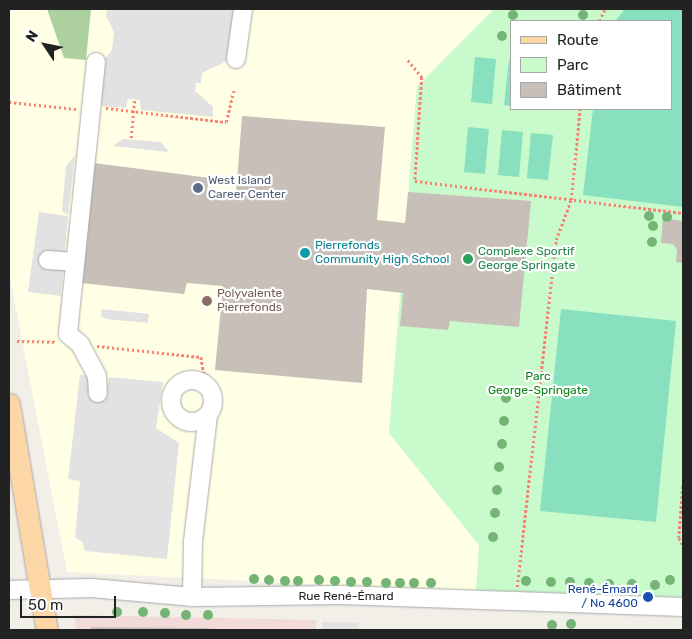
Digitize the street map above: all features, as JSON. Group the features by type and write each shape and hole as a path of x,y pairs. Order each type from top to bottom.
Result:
{"main road":[{"path":"9,404 16,486 40,588 47,630"}],"street":[{"path":"236,59 243,9"},
{"path":"96,62 68,334 80,344 97,376 98,393"},
{"path":"48,260 75,262"},
{"path":"192,597 193,540 208,416 213,396 206,385 185,381 174,390 171,404 182,421 196,423 208,416"},
{"name":"Rue René-Émard","path":"9,590 40,588 122,590 192,597 342,595 683,607"}],"path":[{"path":"408,60 422,77 415,181 683,213"},
{"path":"97,107 226,122 234,91"},
{"path":"131,138 134,100"},
{"path":"9,102 82,109"},
{"path":"515,601 556,240 571,200 580,110"},
{"path":"17,340 80,344 201,357 206,385"},
{"path":"683,486 679,538 683,545"}],"shaded area":[{"name":"Polyvalente Pierrefonds","path":"9,9 494,9 417,87 389,433 479,545 476,592 67,572 9,273"},
{"path":"107,9 238,9 233,52 228,52 227,61 202,73 201,83 196,83 195,91 213,107 213,117 141,110 140,100 128,99 126,108 102,106 99,82 102,62 112,50 114,32 106,16"},
{"path":"123,139 161,142 169,152 113,146"},
{"path":"75,155 68,215 62,211 66,166"},
{"path":"39,212 68,216 61,296 28,292"},
{"path":"102,309 149,314 148,323 106,319 101,316"},
{"path":"80,375 92,375 107,388 109,377 163,382 156,428 179,443 167,559 85,551 82,541 75,538 80,481 68,479"},
{"path":"74,615 316,620 316,630 76,630"},
{"path":"322,622 359,623 358,630 322,630"}],"green space":[{"path":"47,9 91,9 86,60 64,58"},
{"name":"Parc George-Springate","path":"494,9 683,9 683,599 476,592 479,545 389,433 417,87"},
{"path":"625,9 683,9 683,207 583,195 593,110 672,110 672,20 616,20"},
{"path":"475,57 496,59 492,104 471,102"},
{"path":"509,60 510,60 510,106 504,105"},
{"path":"468,127 489,129 485,174 464,172"},
{"path":"502,130 523,132 519,177 498,175"},
{"path":"531,133 553,135 548,180 527,178"},
{"path":"561,309 676,321 656,522 540,511"}],"building":[{"name":"Pierrefonds Community High School","path":"242,116 385,127 377,220 405,223 408,192 531,201 519,327 450,321 448,330 400,326 403,293 367,289 362,383 215,370 223,286 187,283 184,294 81,283 94,163 210,178 207,189 236,193"},
{"path":"663,218 683,221 683,263 676,262 677,250 673,244 661,243"},
{"path":"91,627 209,628 209,630 91,630"}],"place":[{"name":"West Island Career Center","path":"198,188"},
{"name":"Pierrefonds Community High School","path":"305,253"},
{"name":"Complexe Sportif George Springate","path":"468,259"},
{"name":"Polyvalente Pierrefonds","path":"207,301"},
{"name":"René-Émard / No 4600","path":"648,597"}]}
